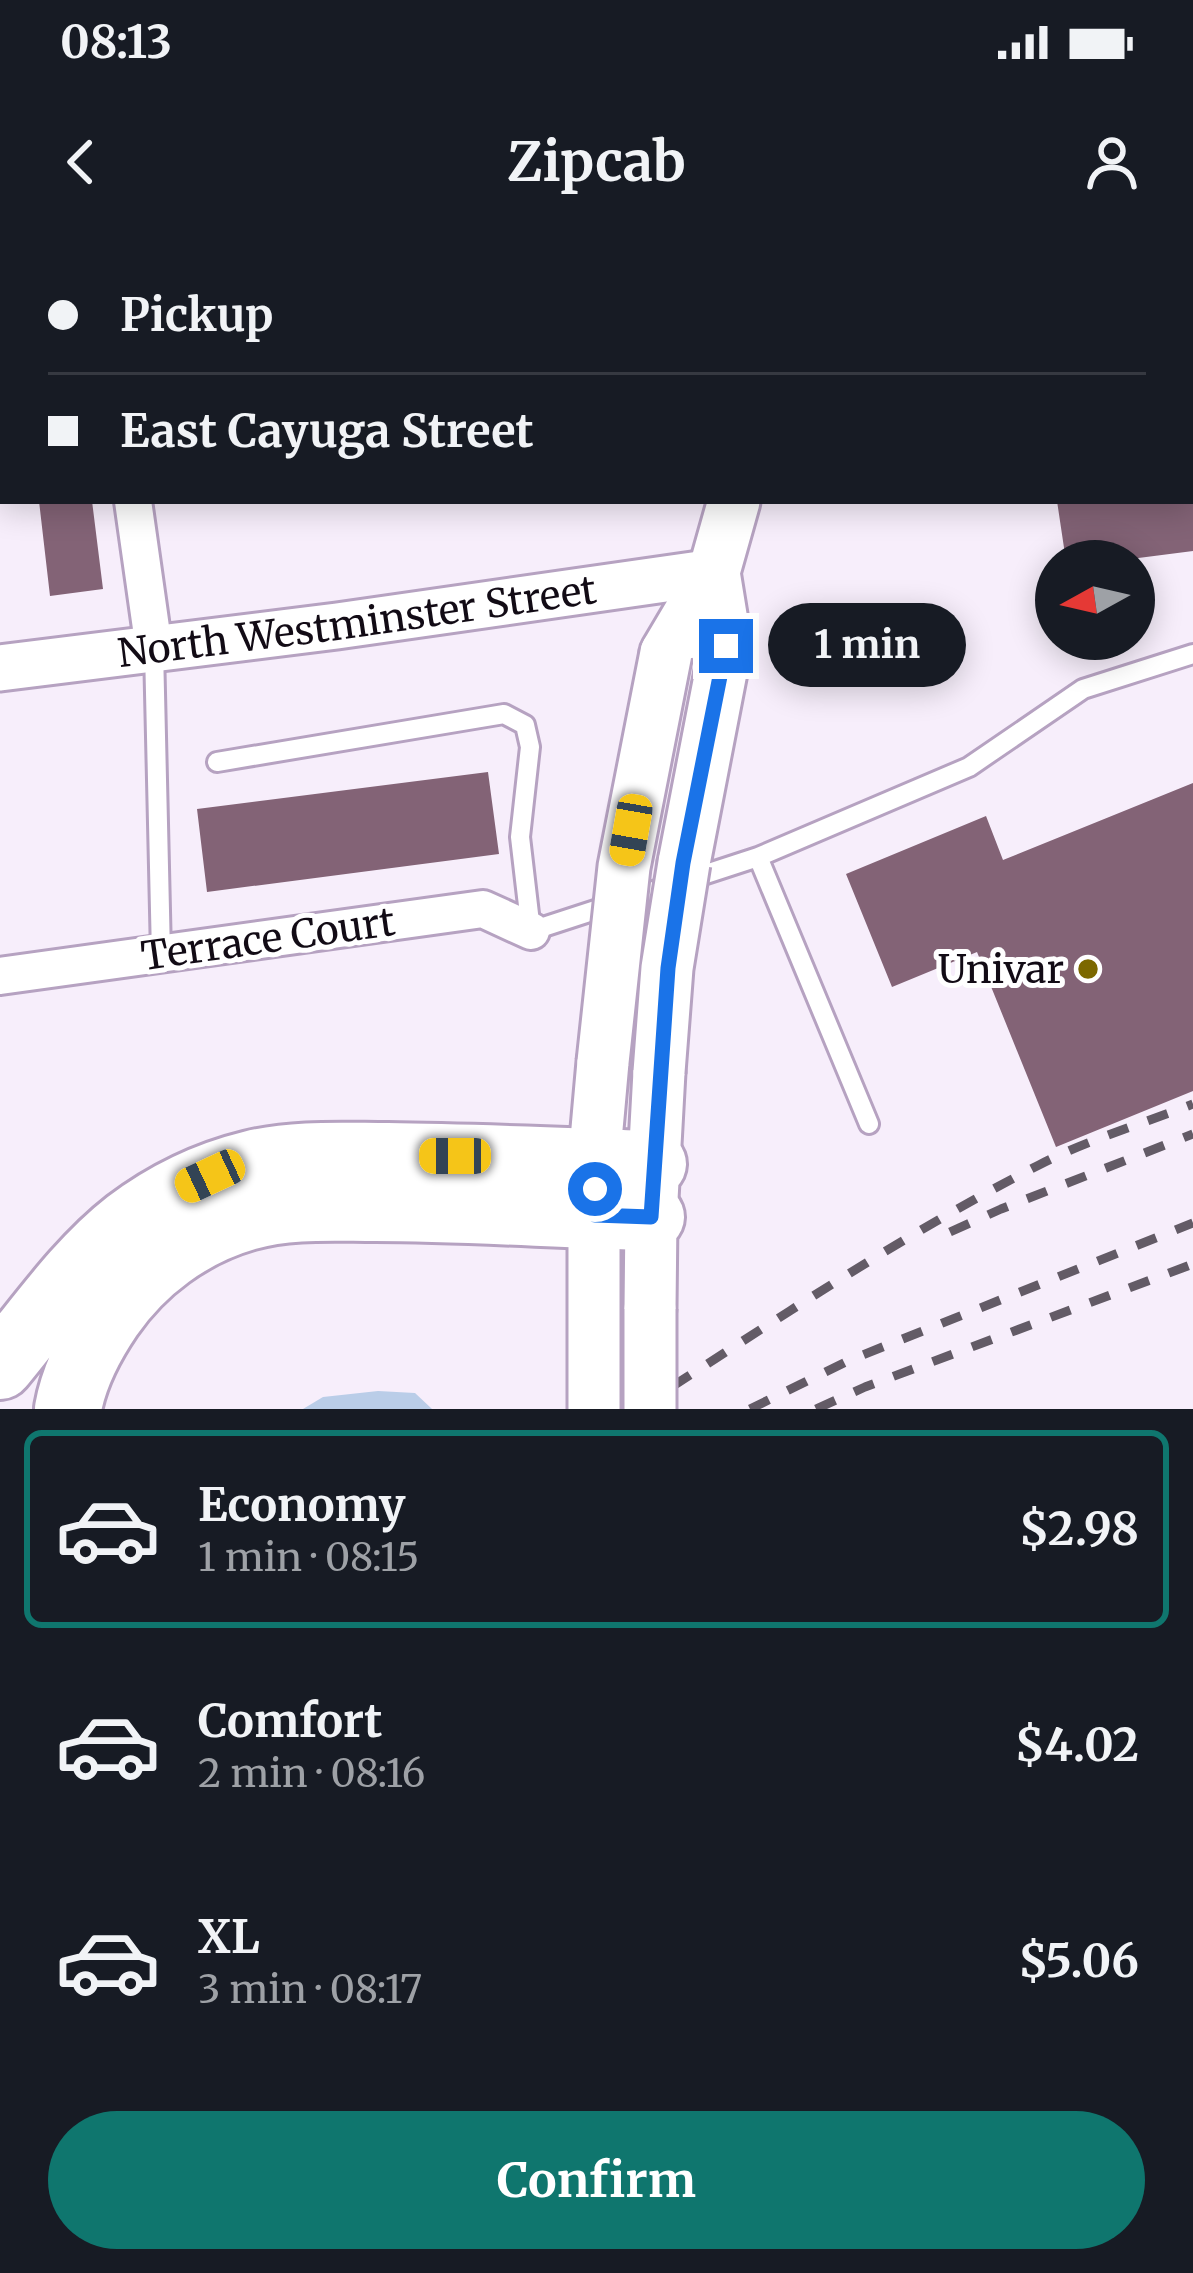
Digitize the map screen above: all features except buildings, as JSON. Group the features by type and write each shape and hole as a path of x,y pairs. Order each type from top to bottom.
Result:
{"highway":[{"path":"0,1366 70,1280 125,1225 169,1195 255,1162 313,1156 455,1156 623,1190"},
{"path":"68,1409 80,1366 124,1295 163,1258 208,1232 247,1217 296,1207 454,1208 623,1190"}],"main road":[{"path":"650,1409 650,1309 623,1190 602,1062 611,962 665,653 714,572 733,504"},
{"path":"594,1409 593,1342 623,1190 659,1072 683,863 726,646 714,572"}],"street":[{"path":"133,504 154,650"},
{"name":"North Westminster Street","path":"0,668 714,572"},
{"name":"Terrace Court","path":"0,976 483,909 531,931"}],"lane":[{"path":"154,650 161,954"},
{"path":"217,762 504,714 525,724 530,747 520,837 531,931 758,856 970,767 1083,689 1193,654"},
{"path":"758,856 869,1124"}],"water":[{"path":"378,1391 415,1393 432,1409 303,1409 323,1397"}],"railway":[{"path":"637,1409 835,1282 987,1192 1076,1148 1193,1104"},
{"path":"950,1232 1193,1134"},
{"path":"750,1409 850,1360 1193,1223"},
{"path":"816,1409 1193,1264"}],"place":[{"name":"Univar","path":"1088,969"}],"route":[{"path":"595,1189 595,1215 651,1217 668,968 683,863 726,646"}]}
